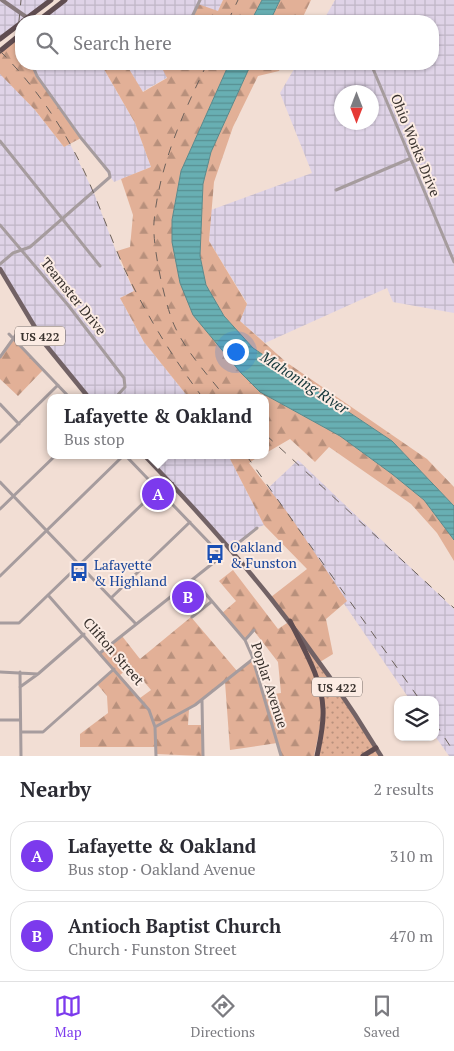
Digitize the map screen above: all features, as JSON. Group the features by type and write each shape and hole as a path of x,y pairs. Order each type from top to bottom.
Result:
{"highway":[{"path":"31,15 51,0"},
{"path":"45,15 65,0"},
{"path":"0,39 15,27"},
{"path":"1,50 15,39"},
{"path":"290,621 314,672 322,698 323,719 317,756"},
{"path":"363,756 376,748"}],"main road":[{"name":"US 422","path":"0,269 45,344 86,394"},
{"name":"US 422","path":"148,459 232,548 290,621 335,684 381,756"},
{"path":"158,489 165,484 172,484"}],"street":[{"path":"2,0 24,15"},
{"path":"193,15 200,0"},
{"path":"0,264 13,253 30,247 94,193 110,175 36,76 34,70"},
{"name":"Ohio Works Drive","path":"373,70 409,159 454,262"},
{"path":"0,141 100,266"},
{"path":"336,190 409,159"},
{"name":"Teamster Drive","path":"0,225 87,329 124,378 125,385 118,394"},
{"path":"0,357 18,332"},
{"path":"9,334 66,394"},
{"path":"49,394 58,385"},
{"path":"0,442 47,396"},
{"path":"0,404 19,424"},
{"path":"0,510 52,459"},
{"path":"0,576 121,459"},
{"path":"100,653 222,556 129,459"},
{"path":"0,482 136,624"},
{"path":"0,624 18,624 158,489"},
{"path":"111,598 190,522"},
{"path":"232,548 257,528"},
{"name":"Poplar Avenue","path":"193,579 245,640 253,659 281,756"},
{"name":"Clifton Street","path":"48,595 147,706 156,727"},
{"path":"192,617 211,602"},
{"path":"245,640 254,630"},
{"path":"20,687 84,634"},
{"path":"156,756 156,727 202,700 253,659"},
{"path":"21,732 43,732 114,669"},
{"path":"0,672 38,674"},
{"path":"20,672 21,756"},
{"path":"202,700 203,756"},
{"path":"0,720 20,720"}],"shaded area":[{"path":"0,0 51,0 31,15 15,15 15,28 0,39"},
{"path":"65,0 223,0 218,11 207,15 46,15"},
{"path":"335,0 454,0 454,313 393,302 387,288 265,343 240,321 247,303 209,241 211,210 312,173 280,93 293,70 439,70 439,15 326,15"},
{"path":"34,70 104,70 135,123 151,167 114,182"},
{"path":"129,70 164,70 168,77 142,92"},
{"path":"0,73 35,110 64,147 70,144 94,193 120,262 134,291 120,298 144,342 186,394 86,394 56,359 0,269"},
{"path":"148,459 230,459 264,525 257,528 232,548"},
{"path":"298,460 454,609 454,756 449,756 438,741 439,696 407,696 266,490"}],"green space":[{"path":"223,0 262,0 254,15 193,15 198,4 218,11"},
{"path":"280,0 311,0 304,15 273,15"},
{"path":"15,39 15,70 34,70 81,138 64,147 35,110 0,74 0,51"},
{"path":"104,70 130,70 143,92 167,78 163,70 226,70 181,171 172,220 180,283 260,392 264,394 186,394 144,342 120,298 134,291 117,251 130,247 133,215 121,179 151,167 135,123"},
{"path":"248,70 279,70 258,76 233,127 214,182 209,241 247,304 240,321 286,362 427,459 454,487 454,506 392,441 253,348 224,316 206,285 200,256 203,184 211,152"},
{"path":"13,338 43,370 18,396 0,379 0,357"},
{"path":"269,397 340,436 424,500 454,540 454,561 437,533 411,504 329,447 315,462 290,439 269,451"},
{"path":"230,459 255,459 249,463 290,516 347,601 326,619 333,654 320,662 292,624 315,678 320,701 319,734 314,756 281,756 277,743 230,750 225,682 189,709 188,725 203,725 203,756 156,754 155,747 80,747 80,734 108,713 107,696 97,684 114,669 100,653 122,636 140,659 191,617 237,671 253,659 263,695 281,693 278,662 254,631 245,640 221,614 236,601 219,581 233,570 278,629 290,621 271,597 307,569 264,525","holes":["131,666 151,690 140,698 120,675"]},
{"path":"290,621 381,756 318,756 325,721"}],"water":[{"path":"262,0 280,0 273,15 254,15"},
{"path":"226,70 248,70 211,152 203,184 200,256 206,285 224,316 253,348 392,441 454,506 454,540 424,500 392,474 340,436 269,397 269,394 260,392 241,373 193,315 180,283 172,242 172,220 181,171"}],"railway":[{"path":"20,15 21,0"},
{"path":"231,15 238,0"},
{"path":"0,51 15,66"},
{"path":"18,70 48,108 77,156 132,285 150,319 200,394"},
{"path":"204,70 173,140 161,181 154,232 160,275 167,305 175,327 192,355 223,394"},
{"path":"269,438 454,608"},
{"path":"249,459 417,696"},
{"path":"439,729 454,752"}],"place":[{"name":"Lafayette & Oakland","path":"158,494"},
{"name":"Oakland & Funston","path":"215,554"},
{"name":"Lafayette & Highland","path":"79,572"},
{"name":"Antioch Baptist Church","path":"188,597"}],"water label":[{"name":"Mahoning River","path":"305,382"}]}
